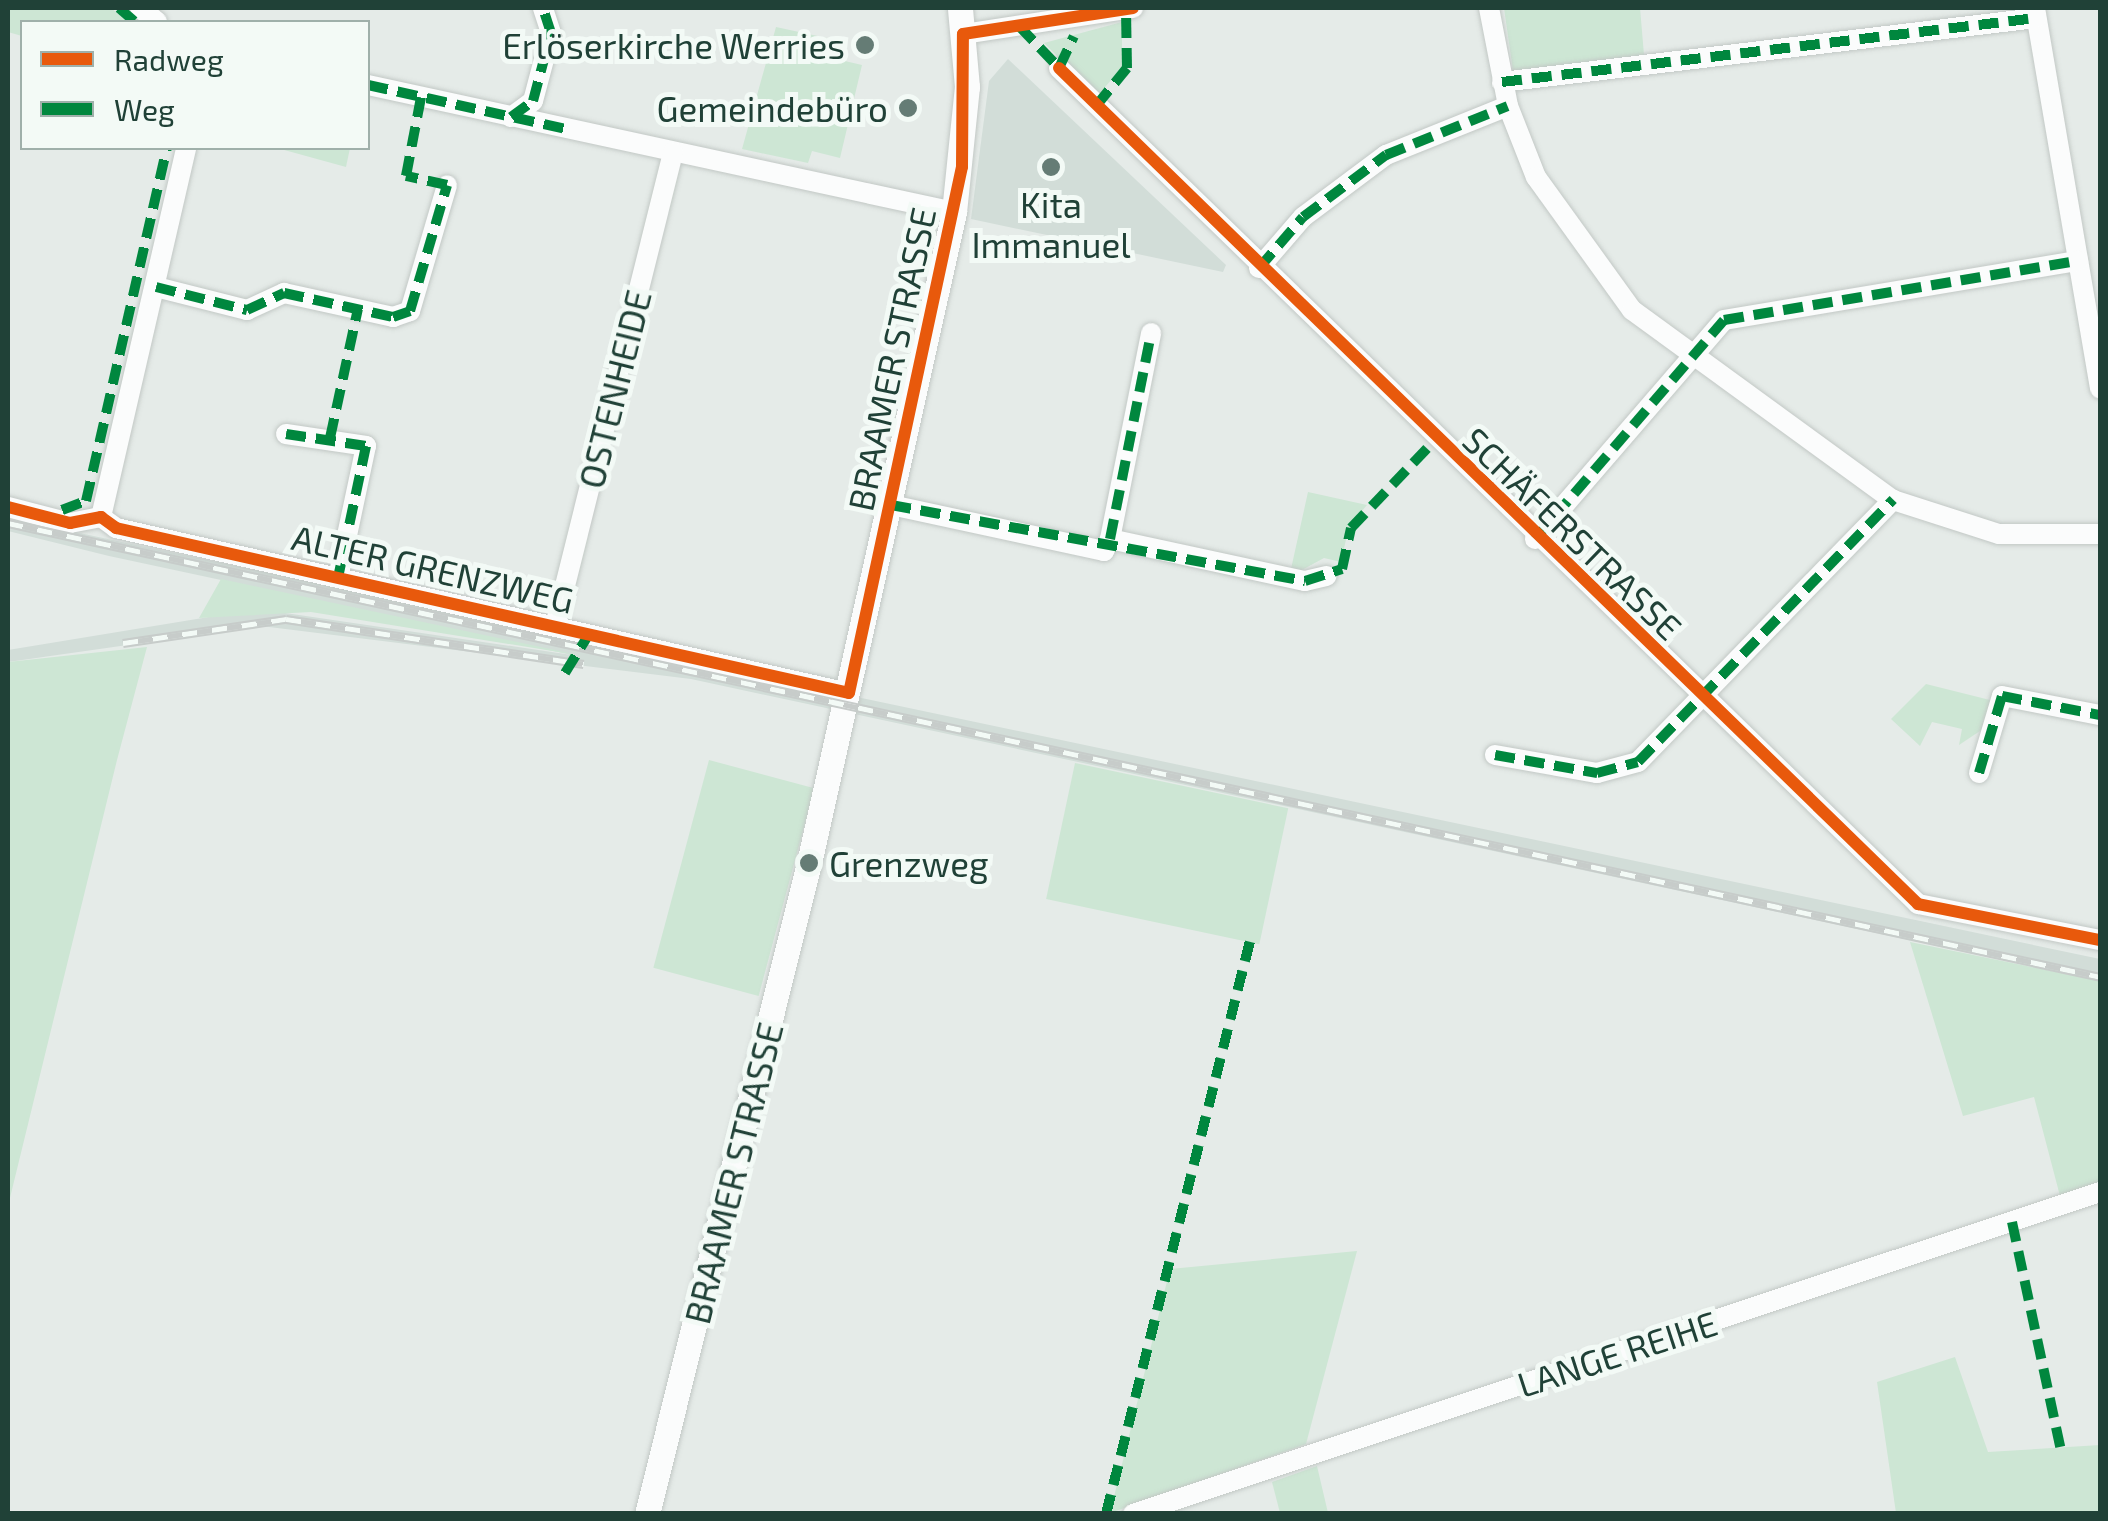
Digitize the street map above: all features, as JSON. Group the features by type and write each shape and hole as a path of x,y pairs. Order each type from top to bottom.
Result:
{"street":[{"path":"512,117 533,101 551,32 543,8"},
{"name":"BRAAMER STRASSE","path":"647,1514 849,694 954,212 965,134 960,8"},
{"path":"964,34 1133,8"},
{"path":"1489,8 1508,106 1536,177 1578,241 1632,310 1690,360 1893,500 1999,534 2100,534"},
{"path":"1502,82 2036,12 2100,388"},
{"name":"SCHÄFERSTRASSE","path":"1059,68 1535,539 1918,904 2100,940"},
{"path":"370,85 954,212"},
{"path":"1258,268 1303,217 1386,154 1508,106"},
{"path":"101,517 186,150"},
{"name":"OSTENHEIDE","path":"556,626 673,152"},
{"path":"156,287 247,310 284,292 393,317 410,311 447,184"},
{"path":"1535,539 1724,320 2078,260"},
{"path":"891,505 1104,551 1110,539 1151,332"},
{"path":"286,434 366,446 338,578"},
{"path":"1495,755 1596,773 1626,769 1703,698 1893,500"},
{"name":"ALTER GRENZWEG","path":"8,506 70,522 101,517 338,578 849,694"},
{"path":"1110,539 1305,581 1326,576"},
{"path":"1979,773 2002,696 2100,714"},
{"name":"LANGE REIHE","path":"1133,1514 2100,1192"}],"shaded area":[{"name":"Kita Immanuel","path":"1008,59 1226,265 1223,272 971,219 989,81"},
{"path":"8,518 2100,959 2100,981 691,679 261,626 8,662 8,650 258,609 572,655 109,556 8,531"}],"green space":[{"path":"8,8 111,8 126,20 20,20 20,35 8,32"},
{"path":"1504,8 1640,8 1644,55 1513,71"},
{"path":"1122,22 1122,68 1097,96 1044,43"},
{"path":"776,27 836,40 832,58 862,65 840,158 812,151 808,163 742,149"},
{"path":"284,150 350,150 346,167"},
{"path":"1308,492 1367,505 1349,526 1341,562 1324,558 1300,571 1291,569"},
{"path":"221,579 583,656 311,612 199,618"},
{"path":"147,647 117,760 8,1206 8,662"},
{"path":"1926,684 1990,700 1983,729 1959,745 1962,729 1932,722 1920,746 1891,719"},
{"path":"709,760 814,788 759,996 653,968"},
{"path":"1075,763 1288,808 1259,944 1046,899"},
{"path":"1910,942 2100,981 2100,1183 2060,1196 2034,1097 1963,1116"},
{"path":"1357,1251 1306,1444 1110,1513 1170,1269"},
{"path":"1955,1357 1988,1452 2100,1445 2100,1513 1896,1513 1877,1382"},
{"path":"1317,1466 1328,1513 1280,1513 1272,1482"}],"railway":[{"path":"8,523 2100,977"},
{"path":"123,643 286,619 584,664"}],"marked path":[{"path":"119,8 133,20"},
{"path":"511,117 533,101 551,33 543,8"},
{"path":"1096,106 1127,68 1126,9"},
{"path":"1502,82 2036,18"},
{"path":"1019,26 1063,72"},
{"path":"1059,68 1074,36"},
{"path":"370,85 571,130"},
{"path":"156,287 247,310 284,293 393,317 410,311 447,185 406,176 421,97"},
{"path":"1259,268 1303,217 1386,155 1508,106"},
{"path":"62,510 86,501 167,150"},
{"path":"1535,539 1724,320 2078,261"},
{"path":"330,438 358,309"},
{"path":"1110,539 1151,333"},
{"path":"286,434 366,446 338,578"},
{"path":"891,505 1305,581 1342,569 1351,528 1434,441"},
{"path":"1495,755 1597,773 1638,762 1893,500"},
{"path":"565,673 589,634"},
{"path":"1979,773 2002,696 2100,715"},
{"path":"1106,1514 1251,937"},
{"path":"2012,1222 2061,1450"}],"cycle path":[{"path":"8,507 70,523 101,517 116,528 849,693 962,167 963,34 1133,8"},
{"path":"1059,68 1918,904 2100,940"}],"place":[{"name":"Erlöserkirche Werries","path":"865,45"},
{"name":"Gemeindebüro","path":"908,108"},
{"name":"Kita Immanuel","path":"1051,167"},
{"name":"Grenzweg","path":"809,863"}]}
